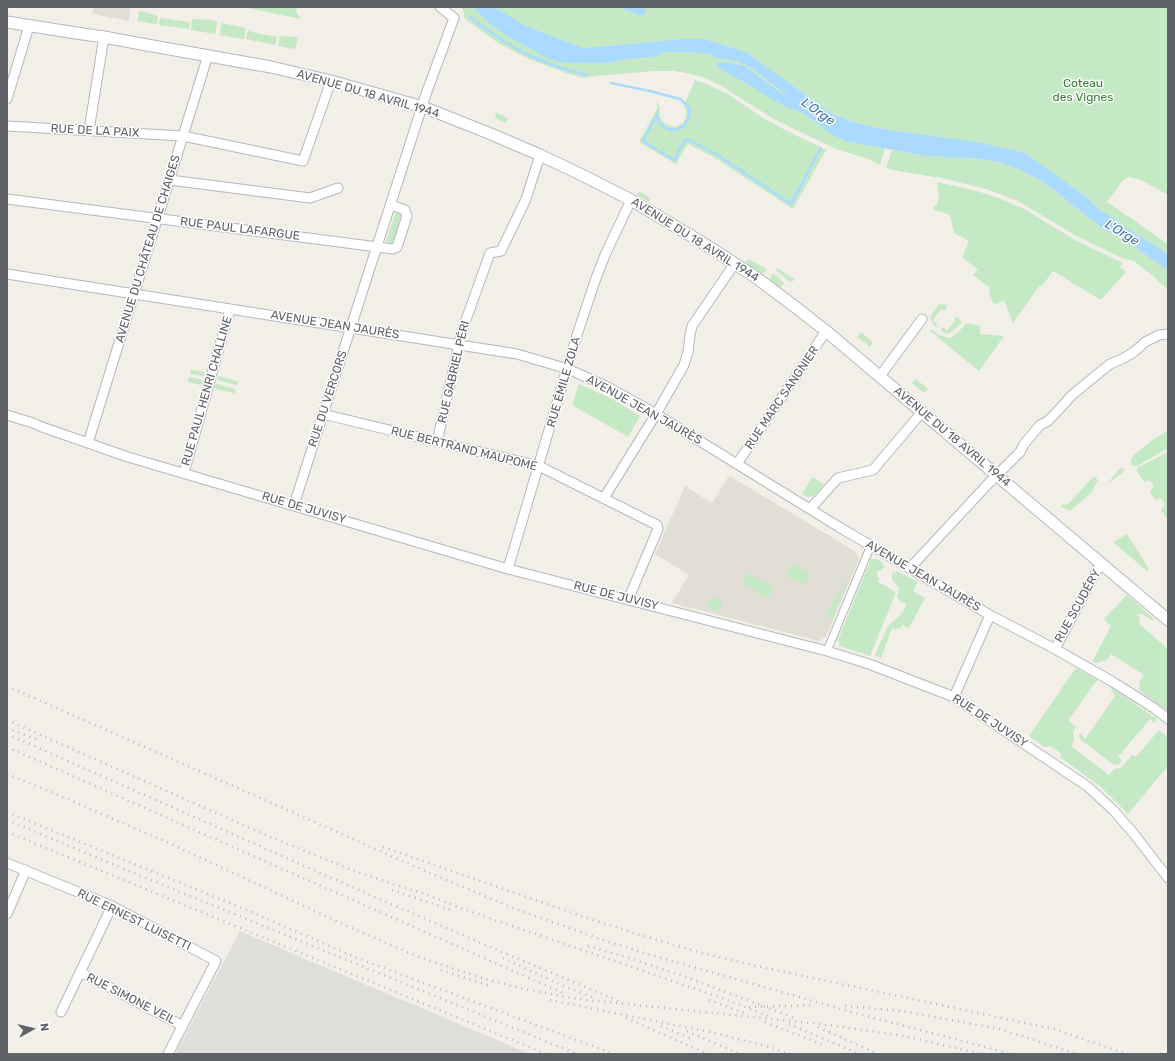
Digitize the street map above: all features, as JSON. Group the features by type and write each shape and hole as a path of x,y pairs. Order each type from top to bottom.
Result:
{"street":[{"name":"RUE DU VERCORS","path":"294,505 426,94 454,18 440,7"},
{"name":"AVENUE DU 18 AVRIL 1944","path":"7,22 128,41 271,67 331,81 423,107 540,155 632,200 735,263 779,294 880,376 1168,620"},
{"path":"7,99 29,26"},
{"path":"88,130 104,37"},
{"name":"AVENUE DU CHÂTEAU DE CHAIGES","path":"88,443 208,55"},
{"name":"RUE DE LA PAIX","path":"7,126 183,136 303,161 331,81"},
{"name":"RUE GABRIEL PÉRI","path":"437,442 462,330 490,253 501,251 526,198 540,155"},
{"path":"170,180 310,198 338,188"},
{"name":"RUE PAUL LAFARGUE","path":"7,199 377,247"},
{"name":"RUE ÉMILE ZOLA","path":"508,569 576,338 605,255 632,200"},
{"path":"377,247 393,249 397,247 407,218 405,210 391,205"},
{"path":"604,498 656,414 684,365 688,352 692,326 735,263"},
{"name":"AVENUE JEAN JAURÈS","path":"7,274 459,344 517,354 568,369 608,387 656,414 871,546 990,616 1055,649 1137,697 1168,719"},
{"name":"RUE PAUL HENRI CHALLINE","path":"184,473 230,309"},
{"path":"880,376 922,319"},
{"name":"RUE MARC SANGNIER","path":"737,464 826,331"},
{"path":"910,568 1020,452 1024,444 1040,425 1048,421 1072,395 1110,364 1134,352 1145,342 1160,335 1168,334"},
{"path":"811,508 838,478 873,470 922,412"},
{"name":"RUE BERTRAND MAUPOME","path":"323,414 539,466 657,525 658,527 628,600"},
{"name":"RUE DE JUVISY","path":"7,415 128,457 508,569 827,651 869,664 954,696 1075,778 1098,796 1114,811 1134,834 1168,878"},
{"path":"827,651 871,546"},
{"name":"RUE SCUDÉRY","path":"1055,649 1097,570 1102,564"},
{"path":"954,696 990,616"},
{"name":"RUE ERNEST LUISETTI","path":"7,862 112,906 216,961 183,1026"},
{"path":"7,914 26,870"},
{"name":"RUE SIMONE VEIL","path":"61,1012 112,906"},
{"name":"RUE SIMONE VEIL","path":"80,972 183,1026"},
{"path":"168,1054 183,1026"}],"shaded area":[{"path":"94,7 130,7 129,21 92,14"},
{"path":"730,476 856,552 859,559 826,637 819,641 672,603 689,575 655,554 685,486 712,503"},
{"path":"240,931 310,961 530,1054 175,1054"}],"green space":[{"path":"243,7 297,7 296,11 301,19"},
{"path":"461,7 473,7 491,25 507,36 536,52 565,63 610,63 670,52 704,53 739,62 752,68 781,91 787,98 745,66 725,62 717,63 728,74 803,113 831,134 845,141 885,148 880,165 868,159 839,150 796,130 772,118 720,85 705,78 674,71 654,71 583,78 566,73 529,59 498,43 464,18 464,12"},
{"name":"Coteau des Vignes","path":"494,7 1168,7 1168,195 1139,179 1129,177 1123,180 1107,202 1168,244 1168,254 1098,209 1025,153 895,131 850,121 832,114 746,52 704,39 678,39 583,48 526,26"},
{"path":"139,11 158,16 157,24 137,21"},
{"path":"160,18 190,22 189,29 159,25"},
{"path":"192,19 213,20 217,22 215,34 191,30"},
{"path":"221,23 246,28 244,39 220,35"},
{"path":"248,31 277,37 275,45 246,39"},
{"path":"280,36 298,37 295,49 278,46"},
{"path":"695,80 728,94 763,118 826,150 793,209 712,156 688,144 676,164 639,142 658,107 655,101 659,105 660,117 665,124 675,127 683,123 687,114 684,105"},
{"path":"496,113 508,118 506,123 495,118"},
{"path":"889,149 926,156 981,159 999,162 1021,170 1042,181 1106,231 1127,239 1140,251 1168,270 1168,290 1134,261 1122,258 1078,237 1018,201 986,189 941,178 886,168 892,150"},
{"path":"937,182 977,191 1004,200 1026,210 1075,240 1123,263 1120,267 1126,272 1101,300 1053,271 1042,286 1040,285 1013,323 1004,301 994,304 989,293 990,288 973,275 978,269 962,258 969,241 954,233 950,215 933,209 939,198"},
{"path":"639,191 650,198 650,202 637,195"},
{"path":"400,213 401,216 393,242 391,244 386,241 395,214"},
{"path":"748,259 767,269 761,275 744,264"},
{"path":"778,268 795,280 790,282 776,270"},
{"path":"773,273 784,283 779,290 770,281"},
{"path":"939,304 948,305 944,311 941,309 933,320 937,323 936,326 939,326 938,328 933,324 930,317"},
{"path":"955,317 961,321 961,323 950,333 947,334 942,331 941,329 943,327 947,331 955,320"},
{"path":"967,323 980,326 980,334 1004,336 979,371 930,331 931,329 939,335 950,338"},
{"path":"861,332 873,343 869,347 865,342 857,337"},
{"path":"191,369 205,373 204,376 191,374"},
{"path":"219,376 237,381 238,384 236,385 217,380"},
{"path":"190,377 203,382 200,385 189,382 188,378"},
{"path":"916,379 928,389 924,393 912,383"},
{"path":"217,384 235,389 236,392 234,393 216,389 214,387"},
{"path":"579,384 612,399 640,416 628,437 572,405"},
{"path":"1168,430 1168,448 1137,466 1131,465 1131,459 1135,454"},
{"path":"1168,452 1168,518 1166,518 1161,510 1165,504 1161,498 1155,500 1150,492 1154,486 1150,480 1144,482 1137,471 1137,468"},
{"path":"1120,468 1124,469 1124,472 1108,483"},
{"path":"1094,476 1098,480 1091,493 1070,511 1061,507 1063,503 1066,505 1069,503"},
{"path":"812,477 824,484 814,496 808,497 802,494"},
{"path":"1127,534 1149,569 1147,571 1113,542"},
{"path":"871,559 877,559 882,562 885,567 877,572 879,579 878,582 896,592 870,656 839,646 838,640"},
{"path":"793,563 810,574 804,585 785,575"},
{"path":"897,571 918,582 913,591 925,598 909,628 903,625 900,629 897,628 896,630 892,628 881,658 875,655 887,628 902,614 907,603 901,602 897,597 899,589 893,582 892,576 893,572 896,573"},
{"path":"748,573 774,587 768,598 743,584"},
{"path":"849,578 832,619 826,616"},
{"path":"1127,595 1154,619 1153,621 1144,615 1137,614 1140,619 1139,624 1168,649 1168,711 1139,690 1140,681 1144,675 1111,654 1107,660 1096,663 1092,662 1111,626 1104,619"},
{"path":"715,597 720,599 722,604 720,609 715,611 710,609 708,604 710,599"},
{"path":"1076,668 1098,680 1093,684 1068,720 1076,727 1073,732 1074,741 1071,746 1109,775 1114,769 1121,768 1132,755 1136,757 1159,730 1165,736 1168,733 1168,766 1128,814 1101,787 1060,757 1062,754 1050,746 1044,747 1029,736"},
{"path":"1112,688 1157,719 1154,723 1150,719 1118,757 1122,761 1119,764 1114,765 1080,739 1079,735 1080,733 1085,739 1115,696 1111,690"}],"water":[{"name":"L'Orge","path":"473,7 494,7 526,26 583,48 678,39 704,39 746,52 832,114 850,121 895,131 976,142 1025,153 1085,196 1098,209 1168,254 1168,270 1140,251 1127,239 1106,231 1042,181 1021,170 999,162 981,159 926,156 845,141 831,134 803,113 780,104 753,87 728,74 719,67 717,63 725,62 745,66 786,97 781,91 752,68 739,62 714,57 710,54 704,53 670,52 661,53 658,56 621,60 610,63 565,63 549,59 507,36 491,25"},
{"path":"620,7 643,7 646,10 641,16"}],"waterway":[{"path":"470,17 505,42 528,55 561,68 587,75"},
{"path":"611,83 680,99 688,106 690,112 684,126 674,130 670,130 662,126 659,123 656,114"},
{"path":"654,120 643,141 656,149"},
{"path":"659,151 674,160 686,139 691,141"},
{"path":"693,142 716,154 791,204 821,148"}],"railway":[{"path":"7,686 432,874 513,908 600,939 651,955 866,1016 1011,1054"},
{"path":"7,720 268,836 352,870 725,999 768,1016"},
{"path":"7,728 38,740"},
{"path":"7,734 361,891 619,1001"},
{"path":"7,747 563,993"},
{"path":"7,774 171,844 347,926 419,957 482,978 519,988 578,999 829,1025 904,1036 982,1054"},
{"path":"7,812 247,910 357,958 614,1054"},
{"path":"7,820 577,1054"},
{"path":"7,832 546,1054"},
{"path":"383,847 587,918 702,953 1054,1029 1127,1054"},
{"path":"392,890 454,911"},
{"path":"588,946 683,976 795,1018"},
{"path":"503,958 561,985 595,998"},
{"path":"441,970 490,986"},
{"path":"550,1000 710,1032 770,1047 788,1054"},
{"path":"709,1000 744,1013"},
{"path":"749,1007 815,1005"},
{"path":"845,1006 907,1012 1000,1029 1077,1054"},
{"path":"626,1018 708,1054"},
{"path":"765,1022 826,1046"},
{"path":"789,1024 859,1054"},
{"path":"661,1026 692,1039"},
{"path":"818,1027 878,1054"},
{"path":"687,1031 740,1054"}]}
